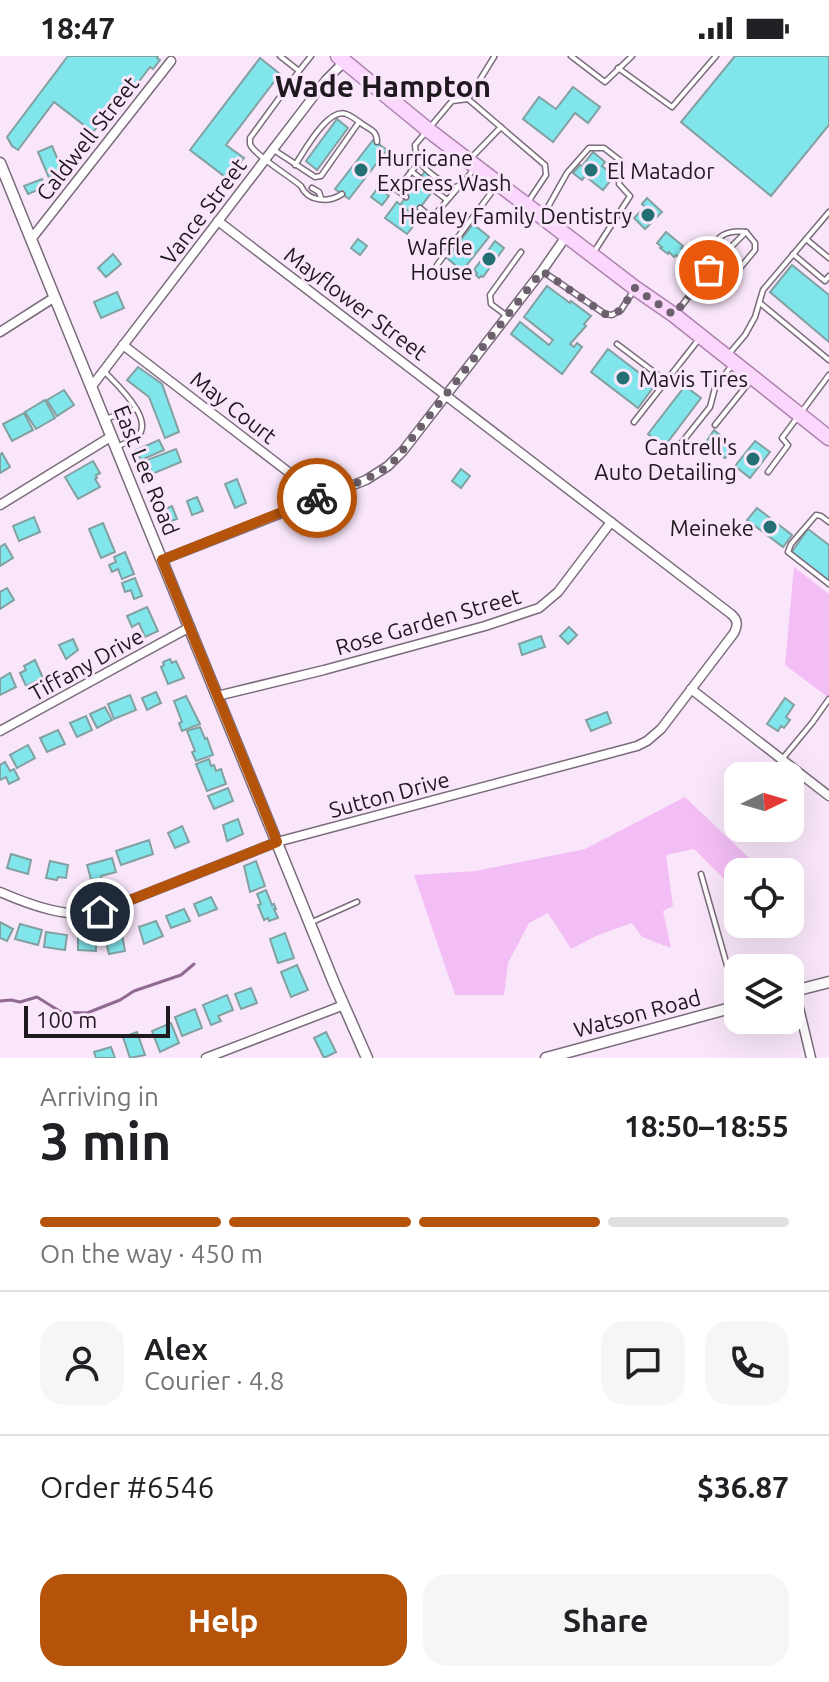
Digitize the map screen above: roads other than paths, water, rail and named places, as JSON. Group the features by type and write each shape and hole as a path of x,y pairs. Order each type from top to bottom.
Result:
{"main road":[{"path":"344,58 427,129 674,315 829,438"}],"street":[{"name":"Vance Street","path":"92,386 344,58"},
{"name":"Caldwell Street","path":"32,238 171,59"},
{"name":"East Lee Road","path":"0,163 367,1058"},
{"name":"Mayflower Street","path":"218,221 737,621"},
{"path":"162,560 366,480 388,466 403,451 567,235"},
{"path":"0,332 55,297"},
{"name":"May Court","path":"123,345 321,497"},
{"path":"0,505 114,442"},
{"name":"Rose Garden Street","path":"217,696 324,670 539,608 558,592 611,522"},
{"name":"Sutton Drive","path":"0,892 46,908 76,914 94,913 277,842 637,746 654,737 734,633 737,621"},
{"name":"Tiffany Drive","path":"0,731 190,627"},
{"path":"691,689 827,791"},
{"path":"804,989 829,982"},
{"path":"206,1058 344,1005"},
{"name":"Watson Road","path":"546,1058 724,1010"},
{"path":"804,1032 811,1058"}],"lane":[{"path":"280,56 299,71"},
{"path":"311,56 250,138 250,143 308,195 326,200 342,194"},
{"path":"571,56 605,82 632,56"},
{"path":"618,68 672,107 716,56"},
{"path":"468,99 494,57"},
{"path":"458,188 450,188 418,163 415,145 452,101 468,99 545,165 546,175 527,204"},
{"path":"295,165 329,119 339,113 345,113 374,131 377,142"},
{"path":"273,149 315,177 321,176 359,122"},
{"path":"420,208 432,218 463,184 472,163 501,127"},
{"path":"543,217 567,173 589,148 604,148 622,162 619,184 630,196 593,254"},
{"path":"406,197 397,190 418,163"},
{"path":"411,171 420,178"},
{"path":"437,265 498,183"},
{"path":"301,186 307,185 319,192 321,198"},
{"path":"434,190 447,200"},
{"path":"675,451 710,407 715,388 755,317 763,290 829,212"},
{"path":"823,219 829,225"},
{"path":"674,315 711,268 746,232"},
{"path":"746,232 755,243 755,250 725,286 715,289 699,286 694,289 695,272 701,259 722,234 746,232"},
{"path":"806,239 829,258"},
{"path":"507,316 491,304 490,295 521,252"},
{"path":"793,254 827,279"},
{"path":"542,271 605,314 612,315 621,310 635,288"},
{"path":"759,302 829,360"},
{"path":"634,422 700,337"},
{"path":"617,344 666,381"},
{"path":"104,370 134,404 141,421 137,437 114,442"},
{"path":"768,472 788,445 782,438 829,375"},
{"path":"715,425 752,378"},
{"path":"105,419 136,409"},
{"path":"829,522 816,515 791,544 788,552 829,584"},
{"path":"781,759 829,699"},
{"path":"701,874 724,955"},
{"path":"310,923 357,902"}],"waterway":[{"path":"0,1001 20,1002 37,997 61,1012 87,1013 134,991 181,975 194,964"}],"place":[{"name":"Hurricane Express Wash","path":"361,170"},
{"name":"El Matador","path":"591,170"},
{"name":"Healey Family Dentistry","path":"648,215"},
{"name":"Waffle House","path":"489,259"},
{"name":"Mavis Tires","path":"623,378"},
{"name":"Cantrell's Auto Detailing","path":"753,459"},
{"name":"Meineke","path":"770,527"}],"district":[{"name":"Wade Hampton","path":"383,86"}]}
